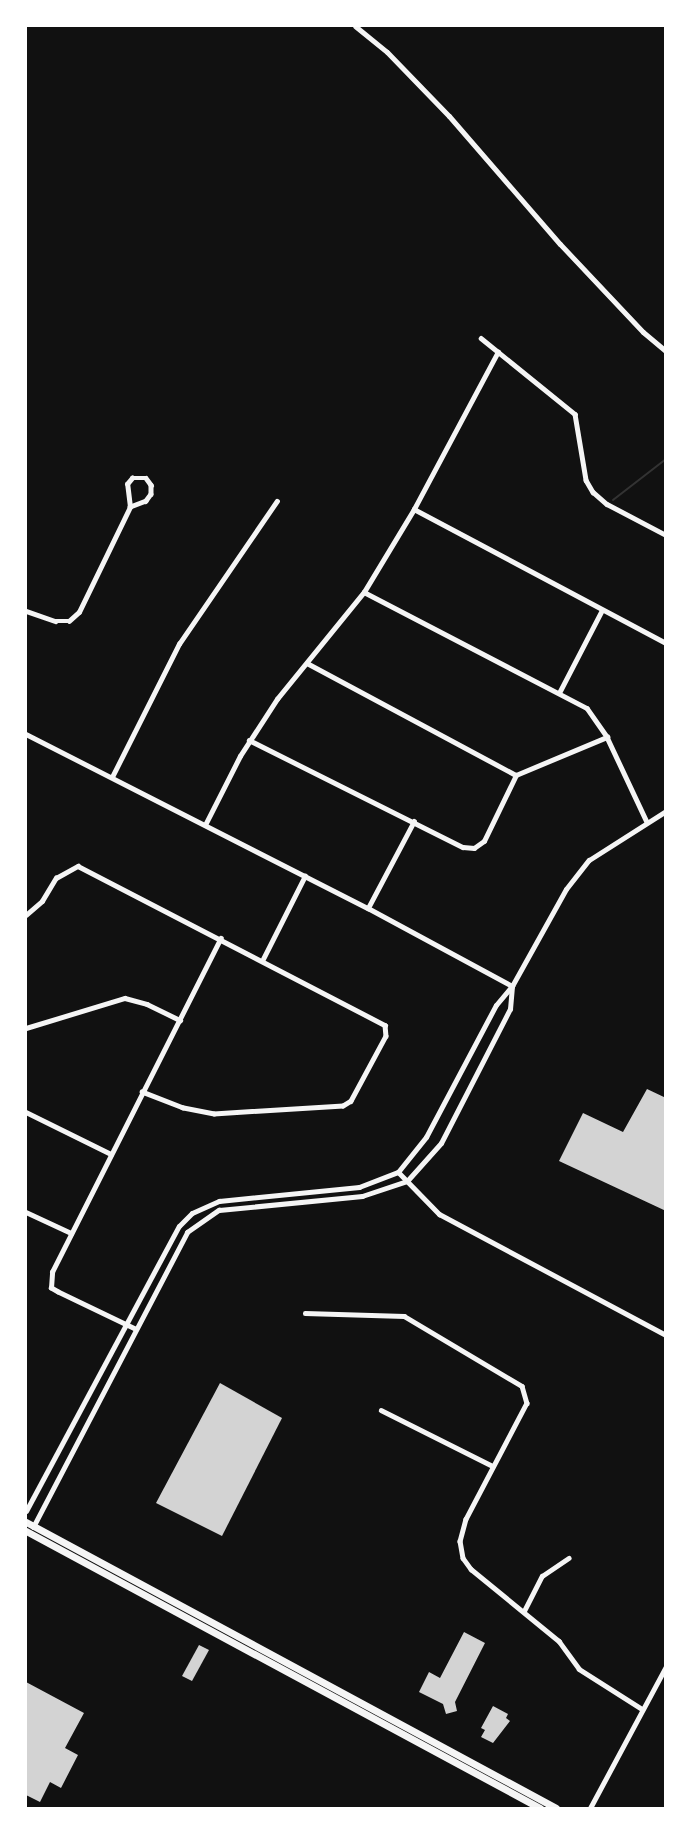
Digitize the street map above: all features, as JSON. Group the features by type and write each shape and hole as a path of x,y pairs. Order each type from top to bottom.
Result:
{"main road":[{"path":"26,1522 556,1809"},
{"path":"26,1531 540,1809"}],"street":[{"path":"355,26 387,52 449,116 560,244 666,351"},
{"path":"481,338 575,414 586,480 593,492 607,504 666,535"},
{"path":"205,825 249,741 364,592 414,509 498,352"},
{"path":"26,611 55,621 69,621 79,612 130,507 127,484 132,478 146,478 152,485 151,494 146,501 130,507"},
{"path":"112,777 178,644 277,501"},
{"path":"414,509 666,643"},
{"path":"364,592 587,708 607,737 647,822"},
{"path":"559,693 602,610"},
{"path":"307,663 516,775"},
{"path":"26,734 368,908 512,986"},
{"path":"249,741 463,847 474,848 484,841 516,775 607,737"},
{"path":"26,1510 173,1236 192,1213 219,1201 359,1187 398,1172 426,1137 496,1005 512,986 555,906 589,860 666,811"},
{"path":"368,908 414,821"},
{"path":"26,915 42,901 56,878 78,866 263,959 385,1025 386,1036 351,1101 343,1106 214,1114 183,1108 142,1092"},
{"path":"263,959 305,876"},
{"path":"135,1329 51,1288 52,1272 221,938"},
{"path":"33,1527 187,1232 209,1215 235,1208 362,1196 407,1181 441,1143 510,1009 512,986"},
{"path":"26,1028 125,998 147,1004 180,1020"},
{"path":"26,1112 111,1154"},
{"path":"398,1172 439,1214 666,1335"},
{"path":"26,1212 71,1233"},
{"path":"305,1312 404,1316 513,1378 522,1386 526,1403 466,1519 460,1540 463,1558 471,1569 558,1641 579,1669 642,1709"},
{"path":"381,1410 493,1466"},
{"path":"524,1611 542,1576 569,1558"},
{"path":"590,1809 642,1709 664,1674 666,1666"}],"building":[{"path":"647,1089 666,1098 666,1211 559,1161 583,1113 623,1132"},
{"path":"220,1383 282,1418 222,1536 156,1503"},
{"path":"464,1632 485,1643 455,1702 457,1711 446,1714 443,1704 419,1692 429,1672 440,1678"},
{"path":"199,1645 209,1650 192,1681 182,1676"},
{"path":"26,1682 84,1713 65,1748 78,1755 61,1788 50,1782 40,1802 26,1795"},
{"path":"493,1706 508,1714 506,1718 510,1721 493,1743 481,1737 485,1730 481,1728"}],"waterway":[{"path":"613,500 666,459"}]}
